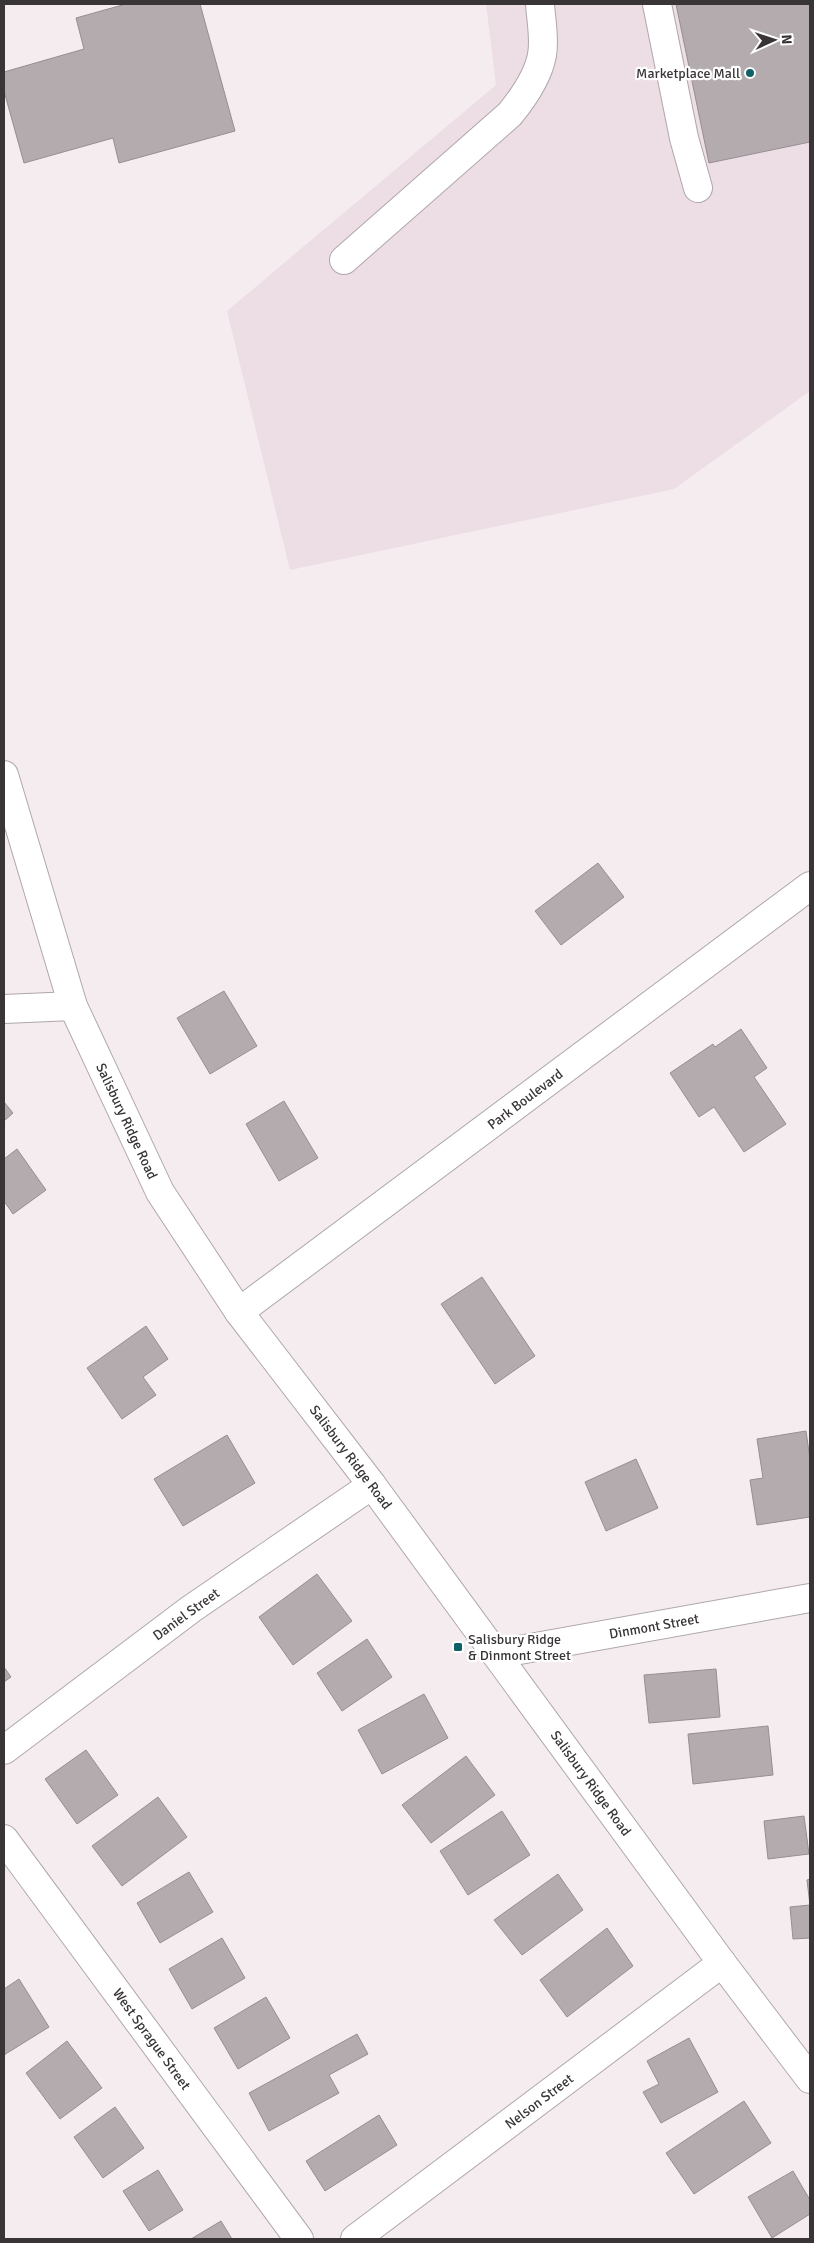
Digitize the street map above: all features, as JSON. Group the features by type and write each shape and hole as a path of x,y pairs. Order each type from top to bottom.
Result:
{"street":[{"path":"344,260 510,114 522,99 535,76 542,56 540,4"},
{"path":"657,4 684,138 698,188"},
{"name":"Salisbury Ridge Road","path":"4,775 73,1006 160,1192 239,1312 372,1484 722,1963 810,2079"},
{"name":"Park Boulevard","path":"239,1312 810,886"},
{"path":"4,1009 73,1006"},
{"name":"Daniel Street","path":"4,1750 191,1610 372,1484"},
{"name":"Dinmont Street","path":"497,1654 810,1598"},
{"name":"West Sprague Street","path":"4,1839 300,2239"},
{"name":"Nelson Street","path":"355,2239 722,1963"}],"shaded area":[{"path":"486,4 810,4 810,391 674,489 290,570 227,311 496,85"}],"building":[{"path":"126,4 200,4 235,131 119,163 113,138 24,163 4,91 4,72 84,49 76,18"},
{"name":"Marketplace Mall","path":"676,4 810,4 810,142 709,163"},
{"path":"598,863 624,897 561,945 535,911"},
{"path":"224,991 257,1046 210,1074 177,1018"},
{"path":"741,1029 767,1068 754,1077 786,1124 744,1152 714,1107 699,1117 670,1073 713,1044 715,1047"},
{"path":"284,1101 318,1158 279,1181 246,1124"},
{"path":"4,1102 13,1113 4,1121"},
{"path":"17,1149 46,1190 13,1214 4,1201 4,1159"},
{"path":"482,1277 535,1356 495,1384 441,1304"},
{"path":"146,1326 168,1359 143,1377 156,1395 122,1419 87,1368"},
{"path":"806,1431 810,1459 810,1517 757,1525 750,1480 763,1478 757,1439"},
{"path":"227,1435 255,1483 183,1526 154,1479"},
{"path":"636,1459 658,1508 606,1531 585,1482"},
{"path":"317,1574 352,1621 293,1665 259,1617"},
{"path":"367,1639 392,1677 342,1711 317,1673"},
{"path":"4,1667 11,1677 4,1682"},
{"path":"716,1669 720,1717 649,1723 644,1675"},
{"path":"424,1694 448,1738 382,1774 358,1730"},
{"path":"768,1726 773,1775 693,1784 688,1734"},
{"path":"86,1750 118,1795 77,1824 45,1779"},
{"path":"466,1756 495,1795 431,1843 402,1805"},
{"path":"158,1797 187,1837 122,1886 92,1846"},
{"path":"502,1811 530,1855 468,1895 440,1851"},
{"path":"804,1816 809,1854 768,1859 764,1821"},
{"path":"189,1872 213,1912 160,1943 137,1903"},
{"path":"558,1874 583,1910 522,1955 494,1920"},
{"path":"810,1879 810,1905 807,1880"},
{"path":"810,1905 810,1938 793,1939 790,1907"},
{"path":"607,1928 633,1966 567,2017 540,1980"},
{"path":"222,1938 245,1978 192,2009 169,1969"},
{"path":"19,1979 49,2027 4,2055 4,1989"},
{"path":"266,1997 290,2038 238,2069 214,2028"},
{"path":"357,2034 368,2054 329,2075 339,2093 269,2131 249,2093"},
{"path":"689,2038 718,2092 661,2123 643,2092 659,2084 647,2061"},
{"path":"67,2041 102,2088 60,2119 26,2073"},
{"path":"744,2101 771,2143 694,2194 666,2153"},
{"path":"115,2107 144,2148 103,2178 74,2137"},
{"path":"379,2115 397,2145 325,2191 306,2161"},
{"path":"158,2170 183,2210 149,2231 123,2191"},
{"path":"793,2171 810,2200 810,2214 772,2238 748,2197"},
{"path":"221,2221 232,2239 191,2239"}],"place":[{"name":"Marketplace Mall","path":"750,73"},
{"name":"Salisbury Ridge & Dinmont Street","path":"458,1647"}]}
